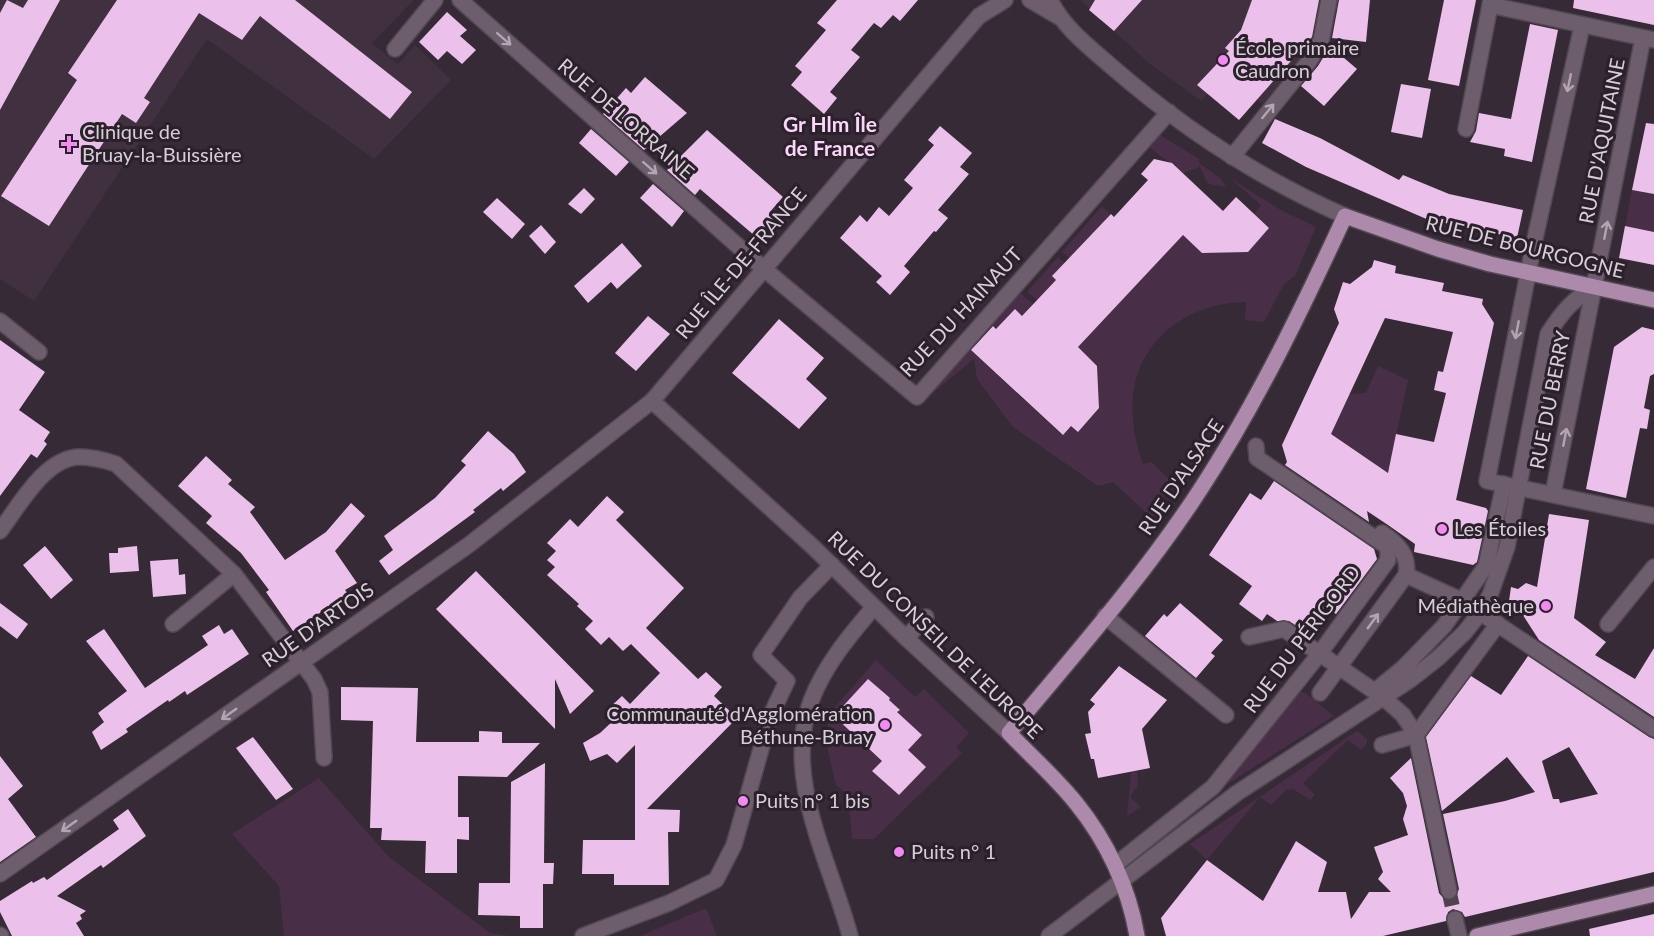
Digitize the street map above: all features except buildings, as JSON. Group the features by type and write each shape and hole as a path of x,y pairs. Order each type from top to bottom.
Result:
{"main road":[{"name":"RUE DE BOURGOGNE","path":"1345,216 1438,249 1529,273 1654,300"},
{"name":"RUE D'ALSACE","path":"1009,734 1147,563 1188,507 1236,433 1256,399 1345,216"},
{"name":"RUE DU CONSEIL DE L'EUROPE","path":"1009,734 1076,802 1106,845 1134,919 1137,936"},
{"path":"1478,936 1654,894"}],"street":[{"path":"395,49 435,0"},
{"name":"RUE DE LORRAINE","path":"460,0 764,269"},
{"name":"RUE ÎLE-DE-FRANCE","path":"979,16 984,0"},
{"name":"RUE ÎLE-DE-FRANCE","path":"652,401 979,16 1005,0"},
{"name":"RUE DE BOURGOGNE","path":"1030,0 1059,17"},
{"name":"RUE DE BOURGOGNE","path":"1050,0 1059,17 1081,40 1169,112 1232,157 1282,186 1345,216"},
{"path":"1232,157 1310,60 1321,42 1329,0"},
{"path":"1466,129 1491,2 1582,26 1648,39"},
{"path":"1529,273 1582,26"},
{"name":"RUE D'AQUITAINE","path":"1594,287 1648,39"},
{"name":"RUE DU HAINAUT","path":"764,269 917,397 1169,112"},
{"name":"RUE DU BERRY","path":"1529,273 1487,481 1553,494 1594,287"},
{"path":"1379,694 1444,626 1486,566 1512,486 1548,334 1559,316 1575,299 1594,287"},
{"path":"0,321 39,352"},
{"name":"RUE DU CONSEIL DE L'EUROPE","path":"652,401 832,565 1009,734"},
{"name":"RUE D'ARTOIS","path":"0,874 470,544 652,401"},
{"name":"RUE DU PÉRIGORD","path":"1236,433 1389,537 1406,558 1406,575"},
{"name":"RUE DU PÉRIGORD","path":"1114,865 1213,787 1320,654 1388,560 1388,550 1385,545 1257,458 1256,446"},
{"path":"0,531 43,474 61,461 78,456 98,458 117,464 234,574 314,680 320,692 324,758"},
{"path":"1049,936 1237,793 1379,694 1410,680 1452,646 1480,613 1490,594 1507,548 1512,486"},
{"path":"1553,494 1654,516"},
{"path":"583,936 669,903 716,880 734,845 770,717 787,681 761,655 800,598 832,565"},
{"path":"1608,624 1654,567"},
{"path":"173,624 234,574"},
{"path":"1320,693 1406,575 1462,601 1654,729"},
{"path":"850,936 816,830 802,761 806,718 811,700 826,671 850,634 874,606"},
{"path":"1105,616 1226,715"},
{"path":"906,638 926,617"},
{"path":"1382,745 1416,735 1498,624"},
{"path":"1249,637 1284,629 1379,694 1404,715 1416,735 1449,891"},
{"path":"1455,919 1459,936"}],"shaded area":[{"name":"Clinique de Bruay-la-Buissière","path":"0,0 414,0 372,43 398,64 415,45 451,80 374,159 207,39 34,301 0,279"},
{"name":"École primaire Caudron","path":"1080,0 1314,0 1300,52 1304,56 1262,104 1257,100 1239,120 1208,94 1201,101 1149,63"},
{"path":"1155,132 1199,159 1199,163 1220,178 1226,187 1208,184 1200,167 1183,173 1144,143"},
{"path":"1230,178 1279,209 1316,227 1295,276 1284,284 1264,322 1245,320 1246,302 1222,304 1180,321 1162,335 1149,351 1139,371 1133,394 1135,436 1143,464 1151,462 1172,482 1152,518 1113,482 1098,486 1013,427 977,379 974,359 928,397 968,348 1062,435 1071,426 1078,432 1099,408 1097,366 1078,347 1183,235 1247,252 1269,228 1254,214 1261,205"},
{"path":"1632,190 1654,194 1654,232 1625,226"},
{"path":"1102,206 1111,215 1069,258 1062,252"},
{"path":"1058,257 1065,263 1053,276 1056,280 1037,300 1027,292"},
{"path":"1014,287 1033,304 1022,316 1015,310 997,328 990,323"},
{"path":"1378,366 1408,380 1388,473 1331,434 1349,394 1366,393"},
{"path":"876,660 915,697 924,689 969,733 956,747 962,753 874,839 852,839 848,795 836,785 826,742 829,714"},
{"path":"1306,693 1334,716 1218,790 1295,694"},
{"path":"1357,731 1367,739 1367,743 1361,750 1348,740 1303,783 1315,795 1310,800 1293,789 1286,790 1271,805 1260,797 1207,860 1190,844"},
{"path":"1137,770 1138,786 1130,797 1141,807 1127,816 1131,772"},
{"path":"319,778 389,857 490,933 510,936 284,936 279,886 232,834"},
{"path":"706,908 717,936 640,936"}],"tunnel":[{"path":"1449,891 1455,919"}],"place":[{"name":"École primaire Caudron","path":"1223,60"},
{"name":"Clinique de Bruay-la-Buissière","path":"69,144"},
{"name":"Les Étoiles","path":"1442,529"},
{"name":"Médiathèque","path":"1546,606"},
{"name":"Communauté d'Agglomération Béthune-Bruay","path":"885,725"},
{"name":"Puits n° 1 bis","path":"743,801"},
{"name":"Puits n° 1","path":"899,852"}],"district":[{"name":"Gr Hlm Île de France","path":"830,137"}]}
